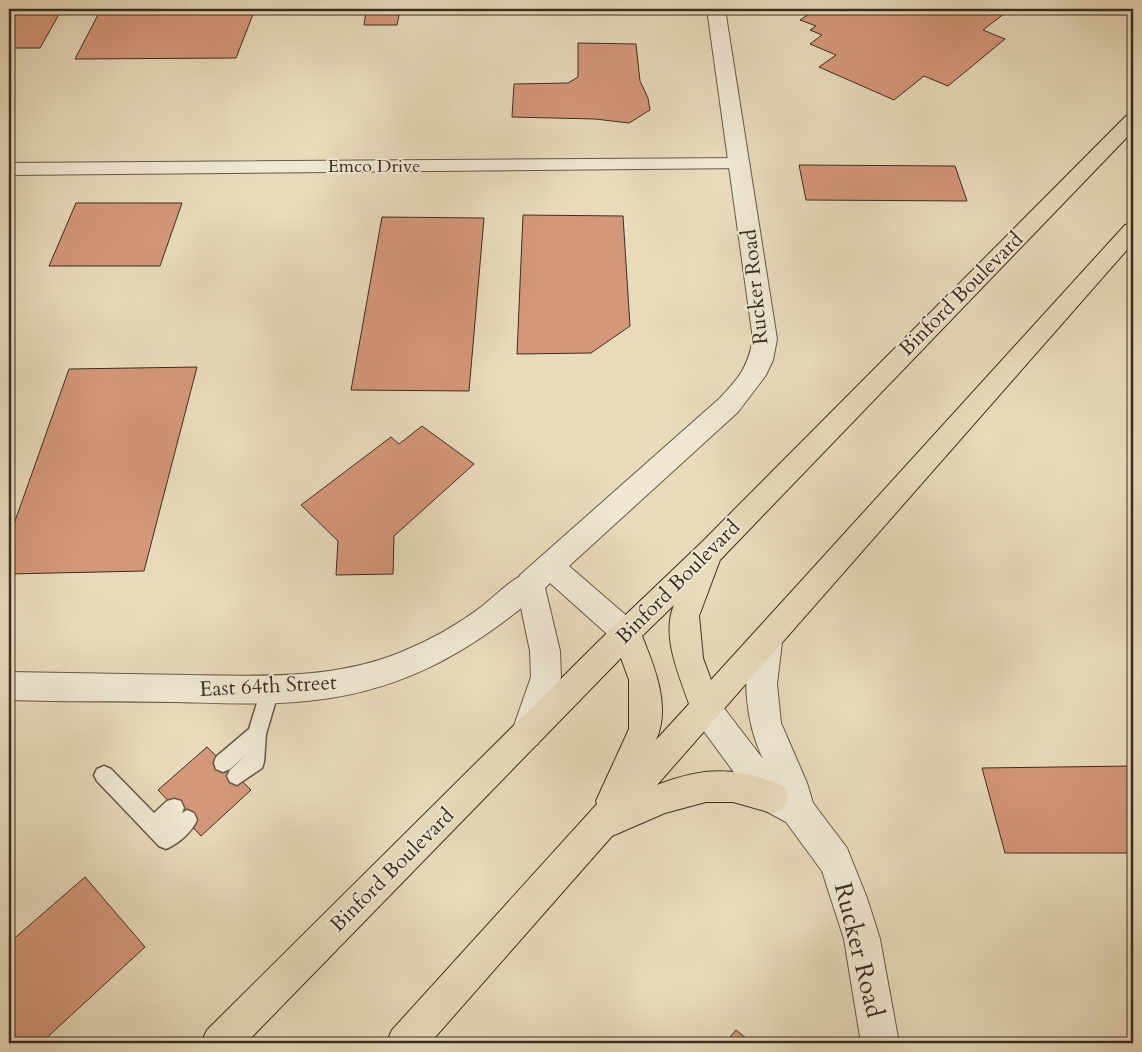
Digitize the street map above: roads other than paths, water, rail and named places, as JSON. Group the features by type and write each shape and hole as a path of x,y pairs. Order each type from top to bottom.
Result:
{"main road":[{"name":"Binford Boulevard","path":"220,1043 626,633 712,550 1133,120"},
{"path":"405,1043 766,642 889,500 1133,230"},
{"path":"706,709 688,658 684,616 712,550"},
{"path":"601,824 645,729 644,680 626,633"},
{"path":"601,824 696,788 720,785 744,789 785,804"}],"street":[{"name":"Rucker Road","path":"540,575 729,405 751,381 761,363 765,339 716,9"},
{"name":"Emco Drive","path":"9,169 740,164"},
{"path":"540,575 626,633"},
{"path":"526,734 546,677 540,575"},
{"name":"East 64th Street","path":"9,686 270,690 303,689 350,682 427,657 472,630 540,575"},
{"name":"Rucker Road","path":"766,642 762,684 766,723 772,744 791,783 785,804"},
{"name":"Rucker Road","path":"706,709 785,804 835,860 850,898 862,939 880,1043"}],"lane":[{"path":"237,776 255,762 257,734 270,690"},
{"path":"223,763 257,734"},
{"path":"104,775 153,828 166,839 180,814"}]}
